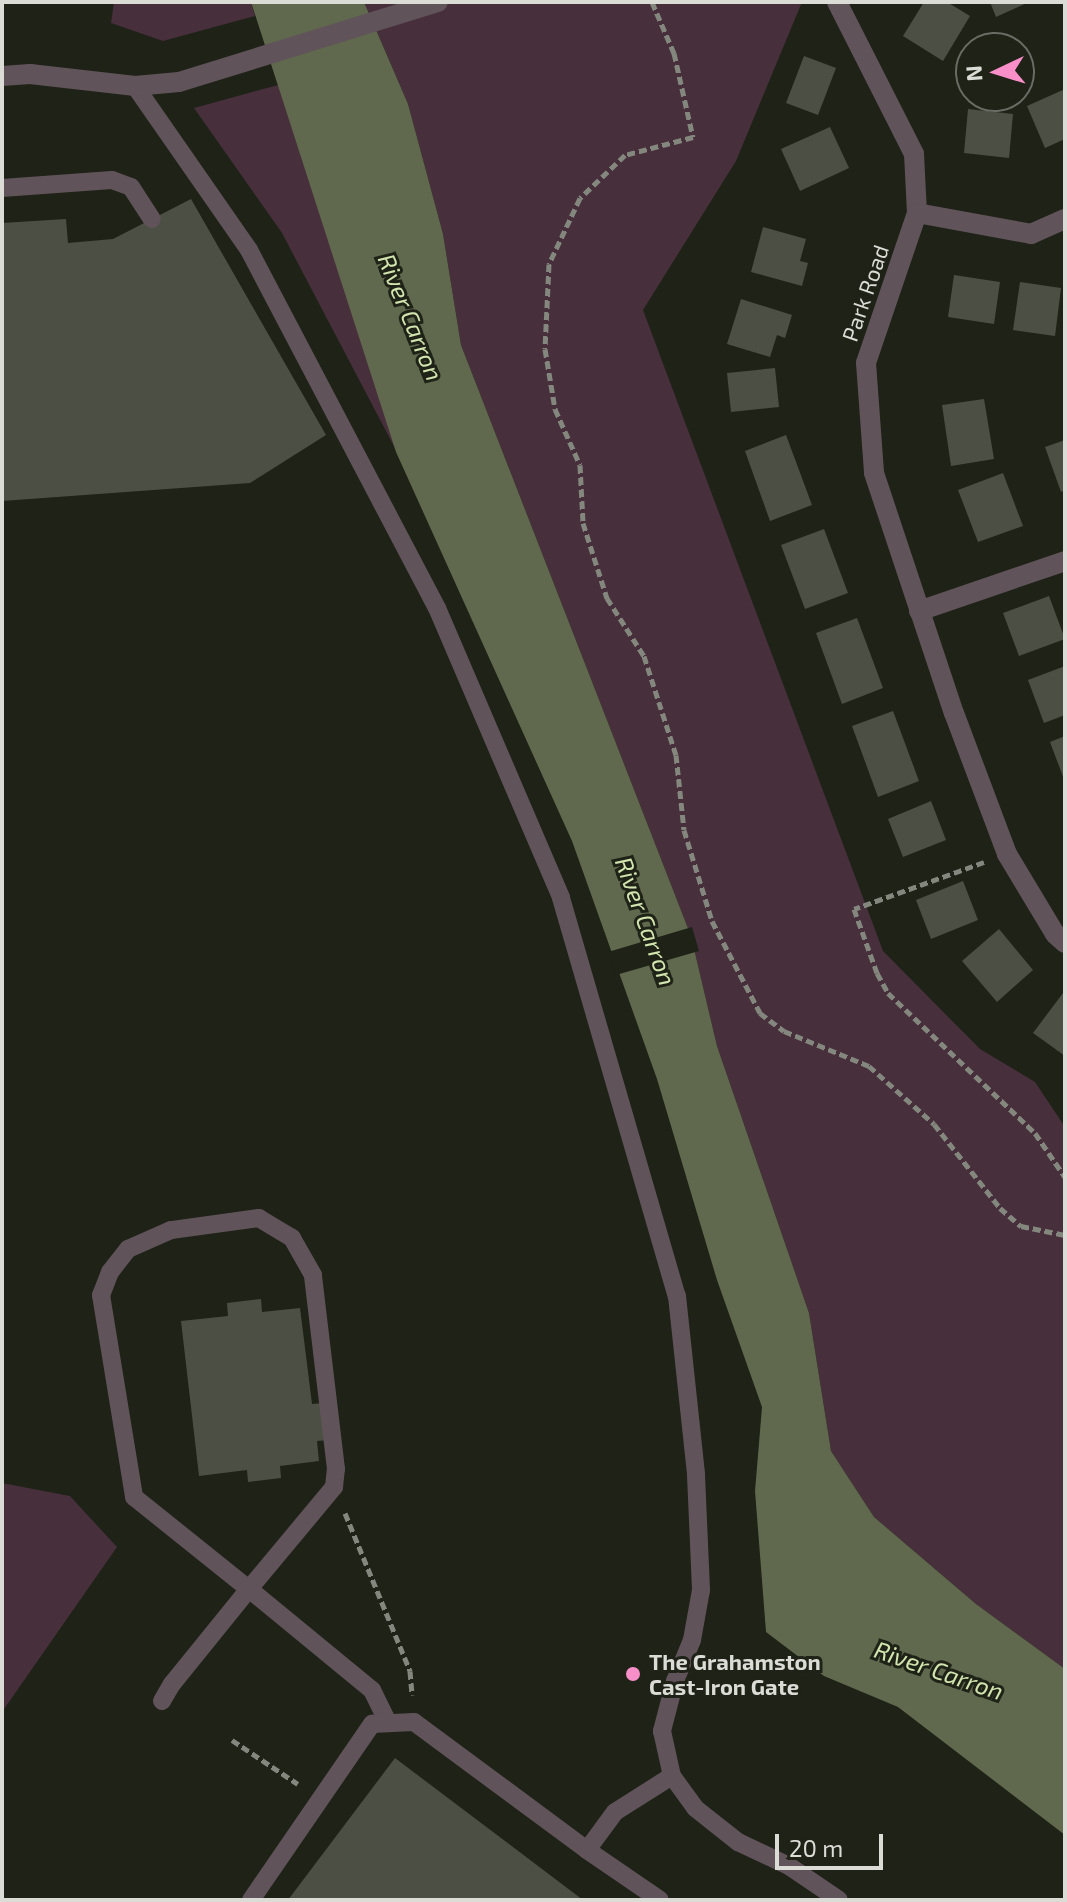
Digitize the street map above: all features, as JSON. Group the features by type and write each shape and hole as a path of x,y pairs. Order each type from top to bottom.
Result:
{"street":[{"path":"2,76 30,74 135,86 179,82 438,2"},
{"name":"Park Road","path":"837,2 914,154 917,213 866,363 874,473 919,611 1007,854 1055,934 1065,943"},
{"path":"917,213 1031,234 1065,219"},
{"path":"919,611 1065,561"}],"lane":[{"path":"135,86 249,250 416,566 437,608 561,898 677,1296 696,1475 701,1590 692,1640 675,1681 662,1731 672,1776 695,1808 738,1842 789,1866 839,1900"},
{"path":"2,188 112,180 131,187 152,219"},
{"path":"162,1701 249,1589 334,1487 336,1469 313,1275 292,1238 259,1218 171,1230 128,1249 110,1272 101,1295 134,1497 249,1589 372,1690 387,1721"},
{"path":"251,1900 372,1724 387,1721 414,1722 660,1900"},
{"path":"587,1850 615,1812 672,1776"}],"path":[{"path":"652,2 674,53 693,137 625,155 580,198 549,264 545,349 555,409 580,465 583,523 607,598 644,656 649,670 676,755 684,830 712,921 760,1013 784,1031 869,1066 934,1124 1000,1208 1021,1226 1065,1235"},
{"path":"1007,854 854,909 877,973 888,993 1035,1133 1065,1177"},
{"path":"334,1487 410,1671 414,1722"},
{"path":"232,1740 321,1799"}],"shaded area":[{"path":"114,2 251,2 255,16 163,41 111,23"},
{"path":"364,2 802,2 736,161 643,310 883,951 980,1049 1035,1082 1065,1127 1065,1669 976,1604 874,1517 831,1451 809,1313 717,1046 691,936 461,345 443,234 408,104"},
{"path":"278,85 397,452 282,233 194,108"},
{"path":"2,1483 70,1496 117,1547 2,1712"}],"water":[{"name":"River Carron","path":"251,2 364,2 408,104 443,234 461,345 691,936 717,1046 809,1313 831,1451 874,1517 976,1604 1065,1669 1065,1835 898,1707 824,1676 766,1632 755,1491 762,1407 717,1280 657,1079 572,841 396,452"}],"pier":[{"path":"692,927 699,951 616,975 608,952"}],"building":[{"path":"924,2 947,2 970,16 960,32 955,32 955,41 943,61 903,36"},
{"path":"990,2 1029,2 996,17"},
{"path":"804,56 836,68 818,115 786,103"},
{"path":"1065,89 1065,139 1045,148 1030,112 1035,112 1035,102"},
{"path":"968,112 1013,114 1009,158 964,153"},
{"path":"830,127 849,168 800,191 781,149"},
{"path":"191,199 326,435 250,483 2,501 2,223 66,219 68,243 113,239"},
{"path":"763,227 806,239 800,261 808,263 802,286 751,272"},
{"path":"954,275 1000,282 994,324 948,317"},
{"path":"1020,282 1061,288 1055,336 1013,330"},
{"path":"741,299 792,315 785,338 777,335 770,357 727,344"},
{"path":"775,368 779,407 731,412 727,373"},
{"path":"984,399 994,459 951,466 942,405"},
{"path":"786,435 812,505 770,521 745,451"},
{"path":"1065,440 1065,490 1061,492 1045,447"},
{"path":"1003,473 1023,526 978,542 958,490"},
{"path":"824,529 848,593 805,609 781,545"},
{"path":"1049,596 1065,639 1019,656 1003,613"},
{"path":"857,618 883,688 842,704 816,633"},
{"path":"1065,666 1065,715 1044,723 1028,680"},
{"path":"893,711 919,781 878,797 852,726"},
{"path":"1065,736 1065,782 1050,742"},
{"path":"931,801 946,840 903,857 888,819"},
{"path":"963,881 978,920 931,939 916,900"},
{"path":"999,929 1033,970 997,1002 962,961"},
{"path":"1065,994 1065,1056 1033,1033"},
{"path":"261,1299 262,1312 300,1308 312,1404 324,1403 328,1440 317,1441 319,1461 280,1466 281,1478 248,1482 247,1470 199,1476 181,1321 228,1316 227,1303"},
{"path":"395,1758 583,1900 288,1900"}],"place":[{"name":"The Grahamston Cast-Iron Gate","path":"633,1674"}]}
